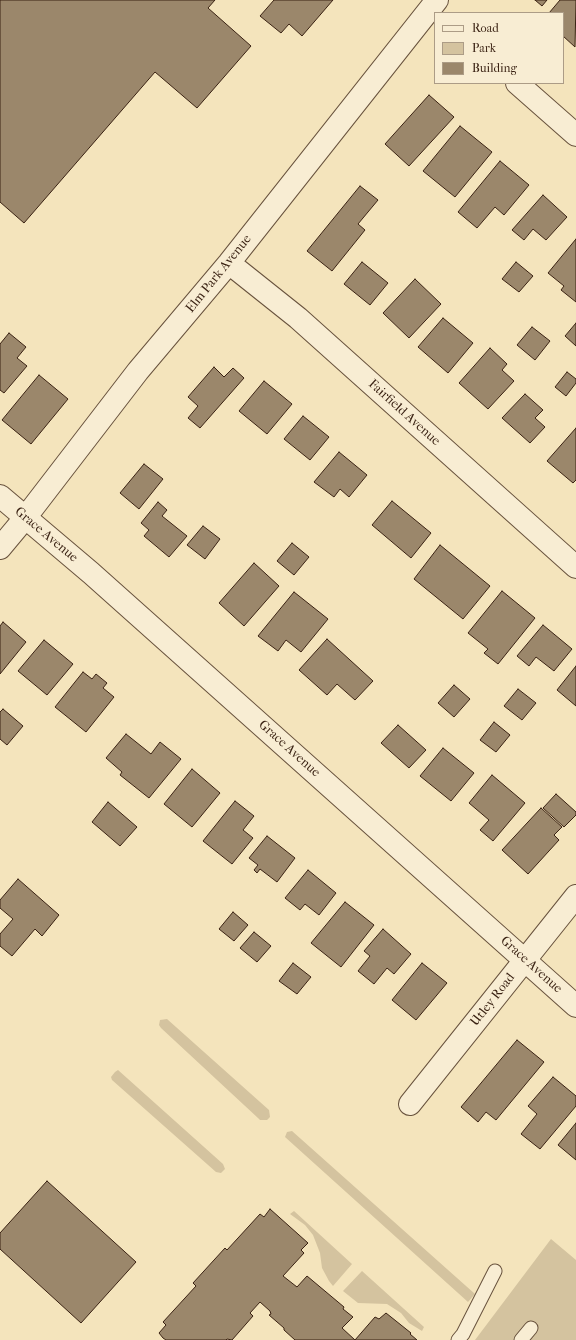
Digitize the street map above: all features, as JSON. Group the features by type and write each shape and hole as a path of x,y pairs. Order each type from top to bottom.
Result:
{"street":[{"name":"Elm Park Avenue","path":"0,548 25,518 138,371 228,263 435,7"},
{"path":"518,84 576,135"},
{"name":"Fairfield Avenue","path":"228,263 298,318 576,567"},
{"name":"Grace Avenue","path":"0,496 91,573 576,1006"},
{"name":"Utley Road","path":"410,1104 576,896"}],"lane":[{"path":"458,1340 463,1334 495,1271"},
{"path":"521,1340 531,1328"}],"green space":[{"path":"167,1019 269,1110 270,1117 267,1120 260,1120 161,1028 159,1025 160,1020"},
{"path":"118,1070 223,1164 225,1169 221,1173 216,1172 112,1080 111,1077"},
{"path":"292,1131 475,1294 468,1302 285,1137 287,1132"},
{"path":"294,1211 352,1264 333,1286 322,1268 320,1253 313,1235 305,1225 290,1214"},
{"path":"551,1239 576,1260 576,1340 475,1340"},
{"path":"362,1271 424,1327 422,1331 409,1323 401,1313 387,1304 358,1303 343,1291"}],"building":[{"path":"0,0 215,0 208,8 251,46 197,108 155,72 24,223 0,202"},
{"path":"274,0 333,0 302,36 289,24 281,33 260,16"},
{"path":"535,0 547,0 542,6"},
{"path":"560,0 576,0 575,47 564,37 564,12 550,12"},
{"path":"429,95 454,117 409,166 385,144"},
{"path":"460,126 492,152 455,197 423,171"},
{"path":"500,161 529,185 504,215 495,207 477,228 458,212"},
{"path":"360,186 378,200 358,224 365,230 332,271 307,251"},
{"path":"543,195 567,217 546,240 533,229 524,240 512,230"},
{"path":"576,239 576,302 561,290 564,286 548,273"},
{"path":"362,262 388,283 370,305 344,284"},
{"path":"516,262 533,276 519,292 502,279"},
{"path":"415,279 441,304 409,338 383,313"},
{"path":"443,318 473,343 448,373 418,347"},
{"path":"576,323 576,346 565,336"},
{"path":"532,327 550,341 535,360 517,345"},
{"path":"9,333 26,347 17,358 27,366 4,393 0,390 0,344"},
{"path":"490,348 507,364 502,370 514,381 488,409 459,383"},
{"path":"214,367 224,377 233,368 244,378 200,428 188,418 198,406 188,397"},
{"path":"567,372 576,379 576,383 566,396 555,387"},
{"path":"39,375 68,399 31,444 2,420"},
{"path":"264,381 292,404 267,434 239,411"},
{"path":"525,394 543,410 535,418 545,427 530,443 502,418"},
{"path":"303,416 329,437 310,460 284,439"},
{"path":"576,428 576,480 573,483 547,461"},
{"path":"339,452 367,475 349,497 340,489 334,497 314,482"},
{"path":"144,464 163,479 139,509 120,493"},
{"path":"392,501 431,533 411,558 372,525"},
{"path":"158,502 167,510 162,516 187,536 169,557 144,536 149,530 141,523"},
{"path":"203,526 220,539 205,559 187,545"},
{"path":"292,543 309,557 294,575 277,561"},
{"path":"440,545 490,586 463,619 414,579"},
{"path":"254,563 279,586 244,626 219,603"},
{"path":"502,591 535,618 498,664 484,653 488,649 468,633"},
{"path":"294,592 328,619 301,652 286,640 278,651 258,636"},
{"path":"3,622 26,642 0,674 0,626"},
{"path":"543,625 572,649 554,671 536,657 529,666 517,656"},
{"path":"327,639 373,681 355,700 337,684 327,695 299,670"},
{"path":"44,640 73,664 47,695 18,671"},
{"path":"576,666 576,706 557,690"},
{"path":"83,672 92,679 96,674 107,683 103,688 114,697 86,732 55,707"},
{"path":"454,685 470,699 454,717 438,703"},
{"path":"518,689 536,703 522,720 504,706"},
{"path":"3,709 23,726 7,745 0,739 0,712"},
{"path":"494,722 510,735 496,752 480,740"},
{"path":"398,725 426,750 409,768 381,743"},
{"path":"126,734 151,754 160,742 181,759 149,798 120,775 122,772 106,758"},
{"path":"443,748 474,773 451,801 420,776"},
{"path":"192,769 220,793 192,827 164,804"},
{"path":"492,775 525,803 493,841 480,830 489,820 469,803"},
{"path":"556,794 576,812 576,815 564,827 543,808"},
{"path":"235,801 254,816 243,830 253,838 232,864 203,841"},
{"path":"108,802 137,827 120,846 92,822"},
{"path":"541,808 562,827 554,835 559,840 528,874 502,850"},
{"path":"267,836 295,858 277,882 260,869 257,873 254,870 258,865 249,858"},
{"path":"308,870 336,893 319,915 305,904 300,910 285,898"},
{"path":"18,879 59,915 42,936 35,929 12,956 0,946 0,934 13,919 0,908 0,900"},
{"path":"345,902 374,925 341,967 311,943"},
{"path":"233,912 248,925 234,941 219,929"},
{"path":"383,929 411,954 394,974 387,968 374,984 358,971 370,956 364,951"},
{"path":"254,932 271,946 257,962 240,948"},
{"path":"293,963 311,977 297,994 279,981"},
{"path":"422,963 447,983 416,1020 392,1000"},
{"path":"517,1040 544,1062 496,1120 486,1112 478,1122 461,1107"},
{"path":"553,1077 576,1096 576,1106 540,1149 521,1134 537,1114 528,1106"},
{"path":"576,1123 576,1160 558,1145"},
{"path":"47,1181 136,1262 81,1323 0,1249 0,1233"},
{"path":"270,1209 308,1243 301,1250 304,1253 283,1276 297,1287 307,1276 344,1307 343,1309 353,1317 342,1328 355,1340 295,1340 269,1315 271,1314 270,1311 260,1302 250,1313 253,1316 232,1340 166,1340 163,1338 159,1333 166,1325 163,1322 196,1286 193,1283 225,1248 227,1250 260,1214 264,1217"},
{"path":"386,1313 411,1333 410,1334 417,1340 355,1340 375,1317 379,1319"}]}
